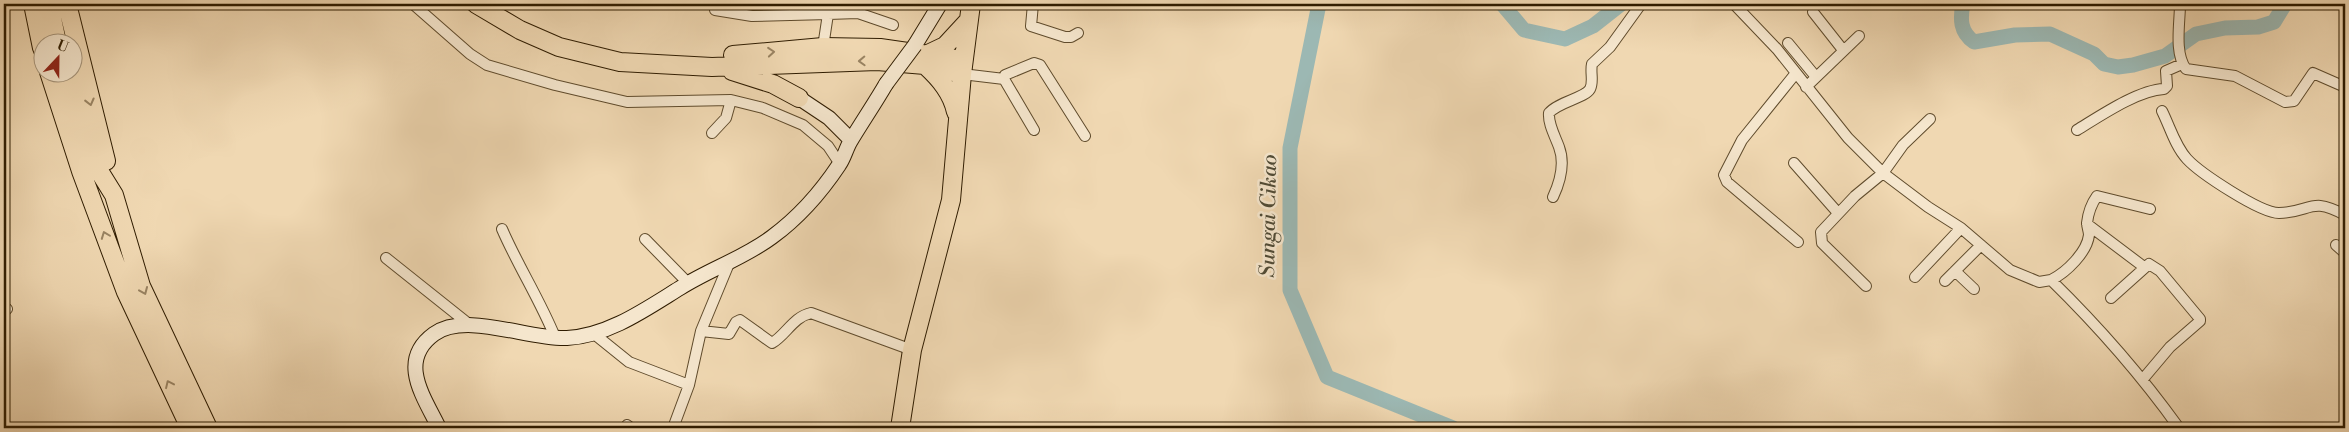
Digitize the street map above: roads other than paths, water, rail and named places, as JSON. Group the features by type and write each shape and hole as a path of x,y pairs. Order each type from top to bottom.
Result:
{"highway":[{"path":"33,4 39,32"},
{"path":"49,4 55,32"},
{"path":"66,4 114,195 141,286 208,428"},
{"path":"476,4 520,30 559,47 620,62 712,67 880,48 922,55 962,67"},
{"path":"488,4 511,18 561,41 619,53 709,57 821,55"},
{"path":"922,55 945,46 970,12"},
{"path":"900,428 912,350 948,217 962,67 970,12"},
{"path":"799,98 793,83 795,71 821,55"},
{"path":"922,55 941,81 954,104 958,117"},
{"path":"712,67 747,75 774,84 799,98"},
{"path":"52,82 81,171 126,292 190,428"},
{"path":"69,82 96,166 114,195"}],"street":[{"path":"413,4 479,60 520,76 627,102 731,100 763,108 800,123 828,146 840,164"},
{"path":"816,4 823,14 821,55"},
{"path":"439,428 416,376 414,362 418,352 435,333 446,328 470,325 556,337 577,337 593,333 640,313 688,283 772,237 800,214 840,164 851,140 886,84 922,55 940,4"},
{"path":"1033,4 1031,26 1066,37 1071,37 1078,33"},
{"path":"1553,197 1560,182 1562,166 1560,149 1548,113 1559,105 1588,92 1591,85 1592,64 1615,40 1641,4"},
{"path":"1734,4 1796,73 1848,138 1883,173 1928,207 1961,228 2018,274 2039,282 2051,280 2061,274 2081,252 2089,234 2087,224 2097,196 2150,209"},
{"path":"2180,4 2180,52 2182,64 2190,72 2235,76 2285,102 2294,101 2313,73 2345,87"},
{"path":"715,10 752,16 858,13 893,25"},
{"path":"1813,12 1844,50"},
{"path":"1806,87 1859,36"},
{"path":"1788,43 1816,78"},
{"path":"1004,79 1005,74 1034,63 1040,65 1085,136"},
{"path":"2077,130 2139,96 2157,89 2164,89 2167,86 2166,71 2182,64"},
{"path":"962,67 1004,79 1034,130"},
{"path":"1796,73 1742,140 1724,175 1727,182 1798,242"},
{"path":"799,98 829,118 851,140"},
{"path":"712,132 726,118 731,100"},
{"path":"2162,111 2180,149 2188,160 2252,204 2277,213 2295,211 2317,204 2345,215"},
{"path":"1866,286 1822,243 1821,232 1854,196 1883,173 1903,145 1930,119"},
{"path":"1794,163 1838,213"},
{"path":"2087,224 2144,267"},
{"path":"1915,278 1961,228"},
{"path":"502,229 523,275 543,307 556,337"},
{"path":"645,239 688,283"},
{"path":"1945,281 1981,245"},
{"path":"2336,245 2345,253"},
{"path":"386,258 470,325"},
{"path":"673,428 689,384 700,331 730,261"},
{"path":"2111,298 2149,264 2160,272 2201,320 2170,347 2142,379"},
{"path":"1955,271 1974,289"},
{"path":"2051,280 2104,333 2179,428"},
{"path":"700,331 729,334 736,322 740,320 772,343 796,321 804,315 811,313 912,350"},
{"path":"593,333 629,362 689,384"}],"waterway":[{"name":"Sungai Cikao","path":"1319,4 1290,148 1290,290 1327,377 1453,428"},
{"path":"1502,4 1524,30 1565,39 1593,26 1621,4"},
{"path":"1963,4 1962,25 1966,34 1974,42 2015,35 2050,34 2094,54 2104,64 2118,67 2165,56 2196,34 2225,28 2258,27 2274,22 2285,4"}]}
